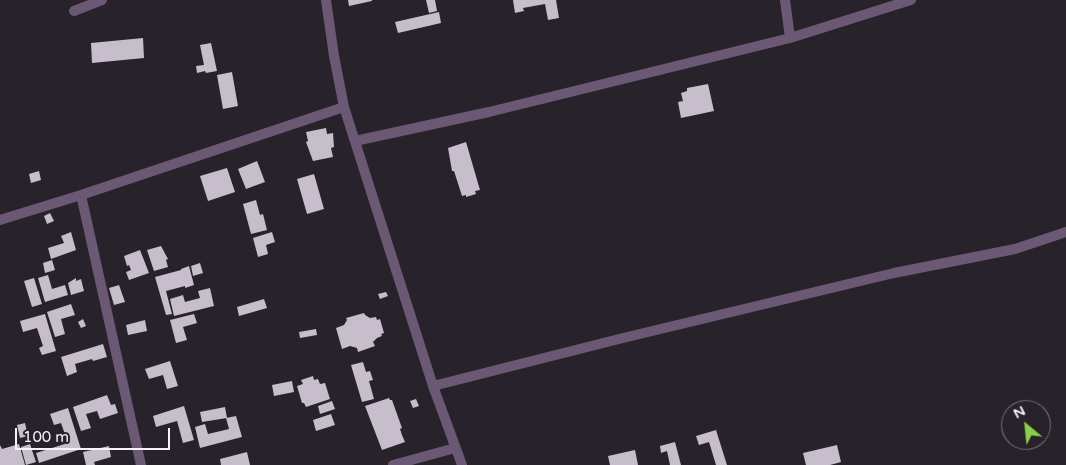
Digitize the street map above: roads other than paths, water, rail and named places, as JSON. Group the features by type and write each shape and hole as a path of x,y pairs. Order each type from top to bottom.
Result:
{"street":[{"path":"74,10 102,0"},
{"path":"326,0 344,107 433,386 462,465"},
{"path":"785,0 790,38"},
{"path":"355,141 489,112 790,38 911,0"},
{"path":"0,220 81,196 344,107"},
{"path":"81,196 141,465"},
{"path":"433,386 884,275 1015,249 1066,232"},
{"path":"393,465 455,448"}]}
